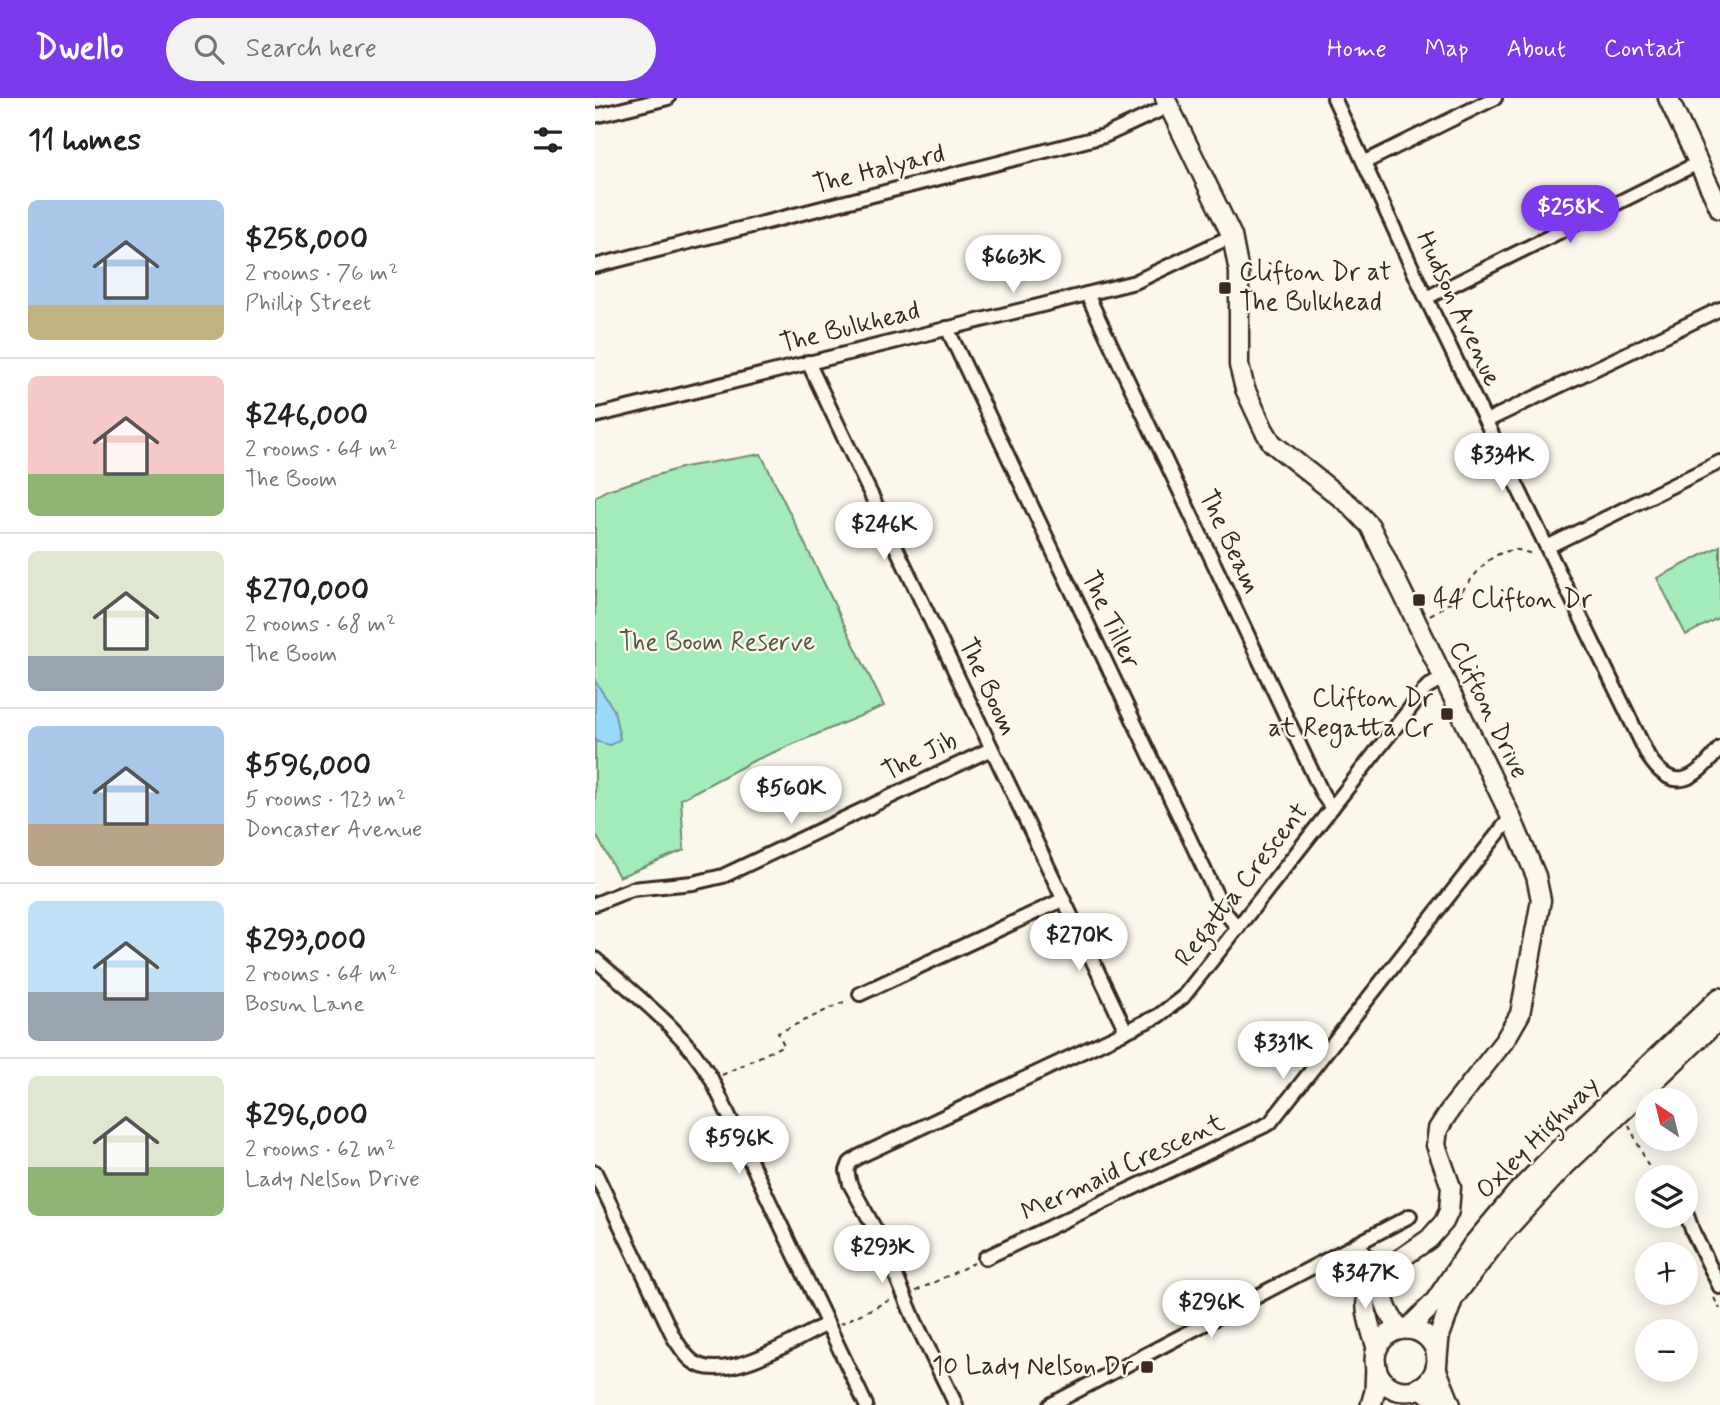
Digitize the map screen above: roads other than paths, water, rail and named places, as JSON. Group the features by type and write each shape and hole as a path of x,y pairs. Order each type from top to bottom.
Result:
{"main road":[{"name":"Oxley Highway","path":"1405,1329 1435,1302 1473,1245 1530,1179 1720,998"},
{"name":"Oxley Highway","path":"1437,1363 1439,1337 1453,1298 1501,1235 1564,1166 1720,1018"},
{"path":"1371,1405 1375,1391 1377,1356 1387,1336 1405,1329 1425,1335 1431,1341 1437,1363 1427,1382 1410,1394 1383,1380 1377,1356"}],"street":[{"path":"595,116 668,98"},
{"name":"Hudson Avenue","path":"1334,98 1366,162 1426,298 1648,756 1656,769 1667,779 1682,780 1698,772 1720,748"},
{"path":"1366,162 1495,98"},
{"path":"1668,98 1720,209"},
{"name":"Clifton Drive","path":"1167,102 1232,236 1240,272 1239,365 1245,389 1264,430 1272,443 1350,505 1370,526 1511,817 1536,876 1541,900 1520,1014 1505,1040 1438,1129 1436,1145 1451,1187 1449,1211 1444,1222 1429,1239 1374,1277 1366,1293 1367,1313 1377,1356"},
{"name":"The Halyard","path":"595,265 1104,136 1167,102"},
{"path":"1426,298 1698,163"},
{"name":"The Bulkhead","path":"595,416 1135,282 1232,236"},
{"name":"The Beam","path":"1087,295 1323,795 1332,808"},
{"path":"1486,421 1720,309"},
{"name":"The Tiller","path":"947,328 1224,911 1238,929"},
{"name":"The Boom","path":"808,362 1126,1031"},
{"path":"1547,547 1720,462"},
{"name":"Regatta Crescent","path":"956,1405 903,1295 880,1238 851,1184 847,1171 850,1164 858,1157 1158,1016 1178,1002 1427,687 1443,678"},
{"name":"The Jib","path":"595,904 632,889 693,883 723,876 991,749"},
{"name":"Mermaid Crescent","path":"985,1258 1270,1123 1511,817"},
{"path":"860,994 1062,900"},
{"path":"595,959 682,1037 698,1056 712,1080 866,1405"},
{"path":"595,1172 674,1338 692,1361 716,1370 740,1366 829,1326"},
{"path":"1050,1405 1410,1216"},
{"path":"1692,1228 1720,1287"},
{"path":"1356,1244 1382,1272 1383,1303 1390,1317 1405,1329"},
{"path":"1437,1363 1451,1405"},
{"path":"1410,1394 1441,1405"}],"water":[{"path":"595,681 614,710 620,739 610,745 595,741"}],"place":[{"name":"Clifton Dr at The Bulkhead","path":"1225,288"},
{"name":"44 Clifton Dr","path":"1419,600"},
{"name":"Clifton Dr at Regatta Cr","path":"1447,714"},
{"name":"10 Lady Nelson Dr","path":"1147,1367"}],"park label":[{"name":"The Boom Reserve","path":"717,643"}]}
